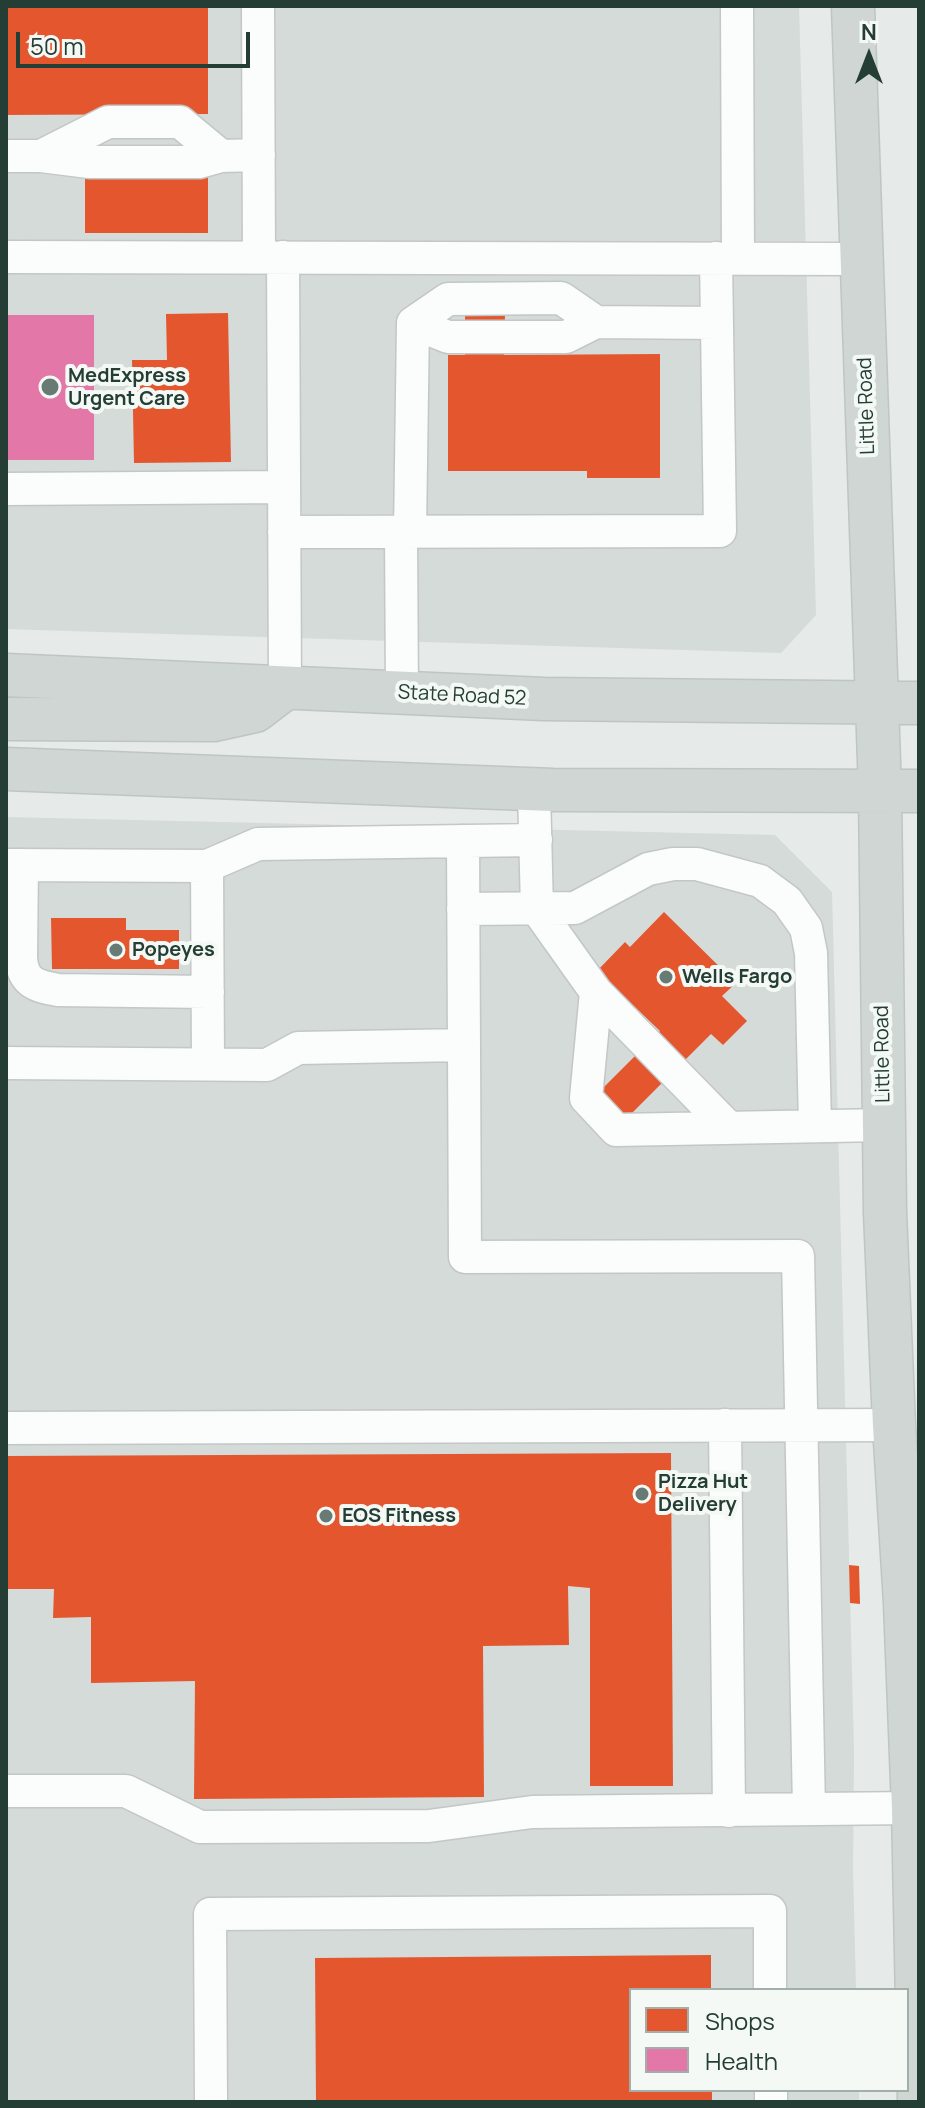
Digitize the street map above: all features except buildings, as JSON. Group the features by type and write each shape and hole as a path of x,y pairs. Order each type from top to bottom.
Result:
{"main road":[{"name":"Little Road","path":"853,6 877,702 899,791 884,1125 885,1212 913,1808 919,2102"},
{"name":"State Road 52","path":"6,675 544,699 919,703"},
{"path":"6,719 214,720 255,711 285,688"},
{"path":"6,769 534,790 899,791 919,779"}],"lane":[{"path":"258,6 259,155 271,257 284,487 285,688"},
{"path":"284,532 720,531 717,323 727,258 737,6"},
{"path":"6,156 41,156 89,162 199,162 221,156 259,155"},
{"path":"6,257 862,259"},
{"path":"402,693 413,323 448,299 561,298 596,322 717,323"},
{"path":"6,489 284,487"},
{"path":"534,790 537,909 596,992 729,1128"},
{"path":"208,992 58,990 39,986 27,979 22,970 14,865 207,866 258,844 536,840"},
{"path":"463,841 465,1257 798,1256 809,1809"},
{"path":"463,909 575,908 648,869 673,864 697,864 760,881 787,901 806,928 811,953 815,1126"},
{"path":"207,866 208,1064"},
{"path":"596,992 586,1098 616,1130 884,1125"},
{"path":"6,1063 267,1065 298,1048 464,1045"},
{"path":"725,1425 729,1811"},
{"path":"6,1428 894,1425"},
{"path":"6,1791 126,1791 200,1827 429,1826 532,1812 913,1808"},
{"path":"211,2102 210,1914 770,1911 770,1988"}],"shaded area":[{"path":"6,6 799,6 816,615 781,653 6,629"},
{"path":"6,817 775,835 832,892 854,1752 856,1988 629,1988 629,2092 859,2092 859,2102 6,2102"}],"place":[{"name":"MedExpress Urgent Care","path":"50,387"},
{"name":"Popeyes","path":"116,950"},
{"name":"Wells Fargo","path":"666,977"},
{"name":"Pizza Hut Delivery","path":"642,1494"},
{"name":"EOS Fitness","path":"326,1516"}]}
